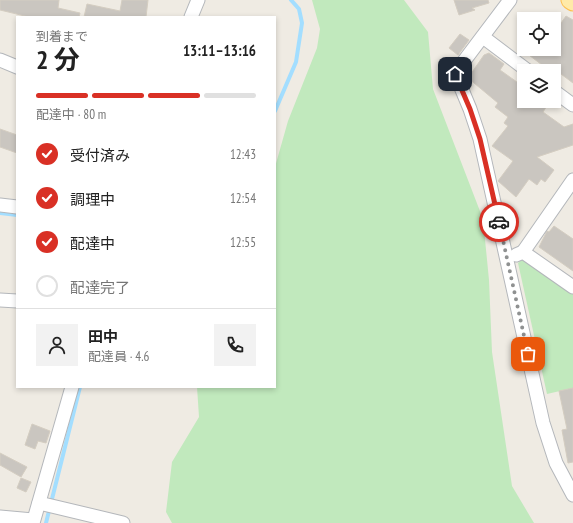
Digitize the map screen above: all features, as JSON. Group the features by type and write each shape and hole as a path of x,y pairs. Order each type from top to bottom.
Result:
{"street":[{"path":"191,16 198,0"},
{"path":"510,0 455,74 470,109 480,139 543,423 556,463 573,495"},
{"path":"483,37 519,64"},
{"path":"0,60 16,67"},
{"path":"561,96 573,105"},
{"path":"506,258 523,252 573,180"},
{"path":"0,205 16,207"},
{"path":"523,252 573,287"},
{"path":"0,300 16,301"},
{"path":"0,517 33,522 41,504 72,388"},
{"path":"41,504 64,508 123,523"}],"green space":[{"path":"312,0 404,0 428,32 433,89 483,219 489,280 492,352 512,486 534,523 172,523 166,512 172,462 199,417 197,388 276,388 276,163 288,121 317,48 320,29"},
{"path":"524,258 573,293 573,388 547,394 518,263"}],"building":[{"path":"0,0 59,0 58,8 80,13 79,16 25,16 0,10"},
{"path":"122,0 148,0 146,16 84,16 87,4 120,11"},
{"path":"454,0 488,0 489,3 472,8 475,10 459,15"},
{"path":"566,16 573,20 573,83 561,74 561,64 541,64 530,56 561,56 561,23"},
{"path":"460,34 469,40 458,55 449,48"},
{"path":"489,53 504,64 500,70 517,82 517,108 546,108 543,112 564,127 573,124 573,145 537,157 554,170 545,182 541,179 537,185 529,179 516,197 498,181 513,161 492,146 508,126 504,123 508,117 495,107 498,103 468,78 484,55"},
{"path":"0,129 16,135 16,153 0,147"},
{"path":"554,226 573,239 573,271 539,247 547,231 549,232"},
{"path":"573,388 573,462 568,463 562,430 567,429 559,391"},
{"path":"32,424 50,431 46,443 38,441 35,449 25,445"},
{"path":"0,453 27,467 21,477 0,465"},
{"path":"21,478 31,482 26,492 17,488"}],"waterway":[{"path":"276,109 296,62 302,23 299,9 291,0"},
{"path":"0,213 16,215"},
{"path":"46,523 80,388"}],"way so far":[{"path":"499,222 528,354"}],"route":[{"path":"455,74 470,109 480,139 499,222"}]}
